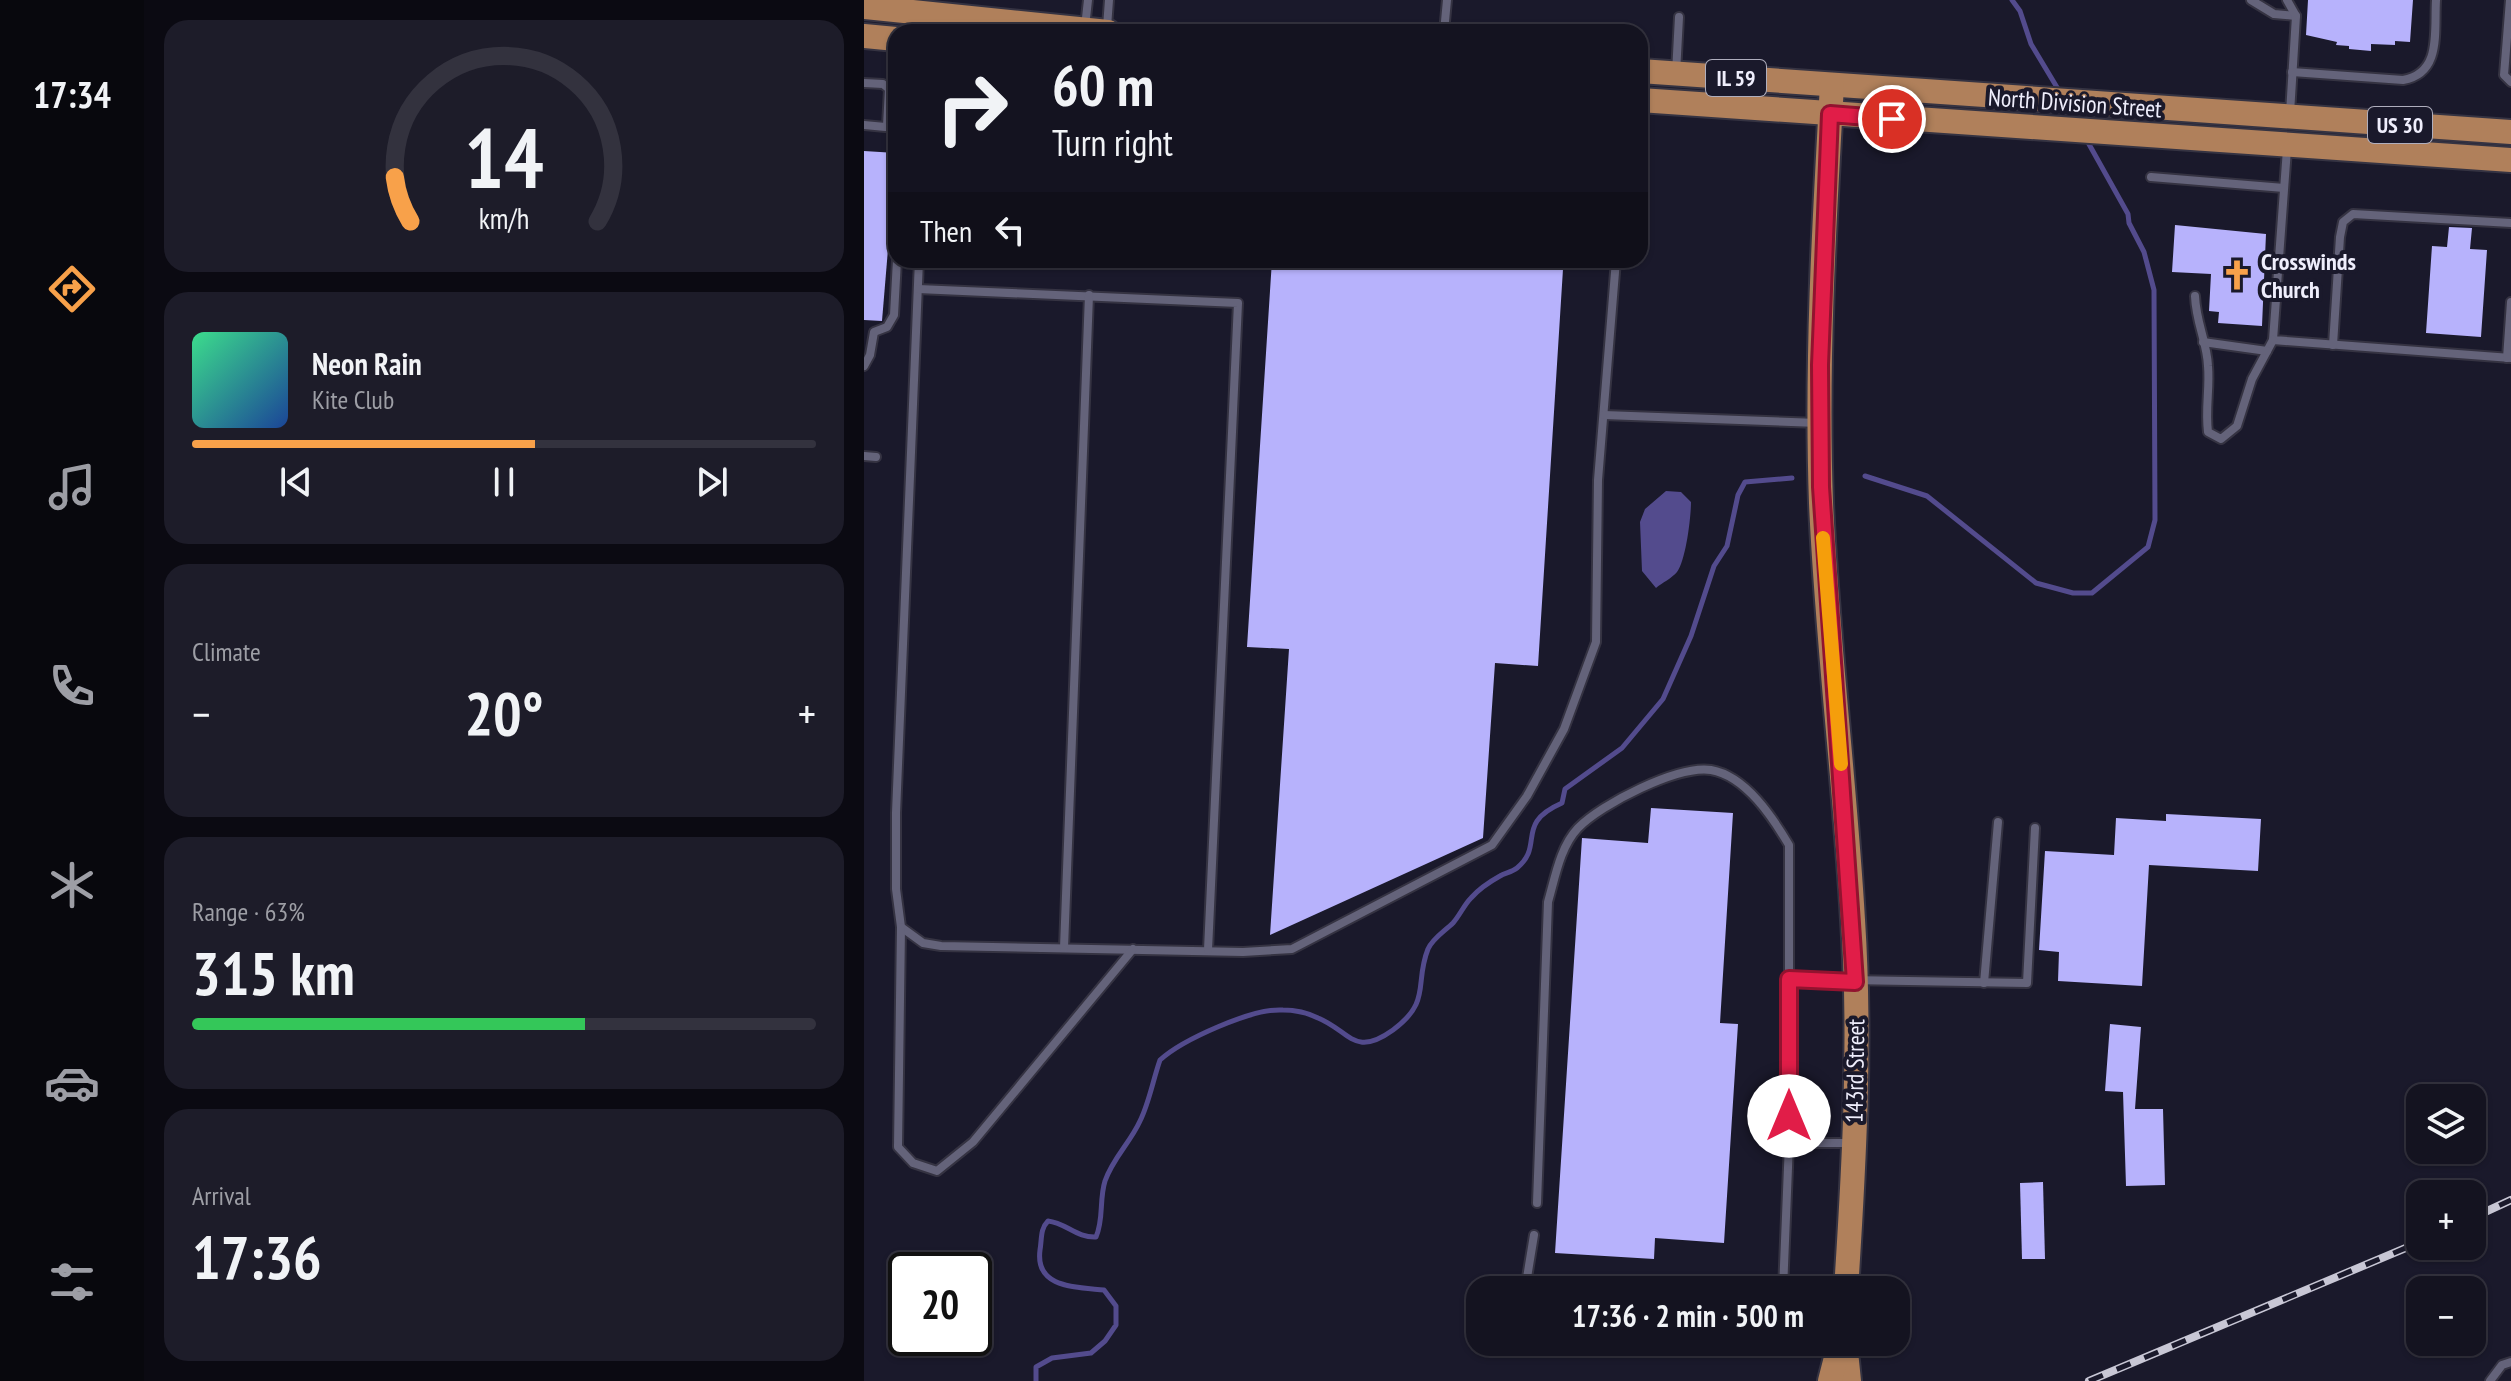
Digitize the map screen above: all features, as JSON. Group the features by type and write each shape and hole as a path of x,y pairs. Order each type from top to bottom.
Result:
{"main road":[{"path":"864,7 1031,24"},
{"path":"864,36 888,38"},
{"name":"North Division Street","path":"1648,71 2511,132"},
{"name":"143rd Street","path":"1832,85 1819,423 1826,583 1851,892 1855,982 1854,1143 1847,1276"},
{"name":"North Division Street","path":"1648,101 2511,160"},
{"path":"2287,146 2289,117"},
{"path":"1830,1381 1838,1356"},
{"path":"1845,1356 1849,1381"}],"lane":[{"path":"1088,0 1097,24"},
{"path":"1102,24 1109,0"},
{"path":"1445,24 1447,0"},
{"path":"2251,0 2274,14 2296,16"},
{"path":"2287,0 2296,16 2289,117"},
{"path":"2292,72 2403,80 2419,77 2429,66 2436,0"},
{"path":"2510,0 2504,75 2511,82"},
{"path":"1676,73 1679,17"},
{"path":"864,83 883,84 888,88"},
{"path":"864,125 888,127"},
{"path":"2195,296 2196,320 2208,366 2208,432 2221,439 2237,426 2252,379 2273,340 2287,146"},
{"path":"2151,177 2284,188"},
{"path":"2333,345 2340,237 2343,222 2353,214 2511,223"},
{"path":"864,329 887,327 894,315 897,268"},
{"path":"919,268 896,813 896,889 901,927 898,1147 913,1163 937,1171 973,1142 1133,949"},
{"path":"901,927 923,943 941,946 1243,952 1292,949 1492,845 1527,796 1564,729 1596,642 1598,480 1615,268"},
{"path":"918,289 1238,303 1208,950"},
{"path":"1064,948 1089,295"},
{"path":"2273,340 2509,358 2511,302"},
{"path":"864,366 876,330"},
{"path":"2203,342 2267,351"},
{"path":"1604,415 1819,423"},
{"path":"864,456 876,457"},
{"path":"1537,1203 1548,902 1558,863 1577,829 1619,799 1694,770 1713,770 1735,781 1772,817 1789,845 1789,1143 1784,1276"},
{"path":"1984,983 1998,822"},
{"path":"1789,979 2027,983 2035,828"},
{"path":"1789,1143 1854,1143"},
{"path":"1527,1276 1534,1235"},
{"path":"2490,1381 2502,1365 2511,1362"}],"shaded area":[{"path":"1666,491 1681,492 1691,502 1690,518 1680,566 1675,574 1656,588 1642,571 1640,522 1645,509"}],"building":[{"path":"2308,0 2413,0 2410,42 2371,44 2371,51 2349,49 2349,46 2336,45 2337,42 2306,35"},
{"path":"864,151 888,152 888,249 882,321 864,320"},
{"name":"Crosswinds Church","path":"2175,225 2266,234 2262,326 2218,323 2219,312 2209,311 2211,274 2172,272"},
{"path":"2449,227 2472,228 2470,249 2487,250 2481,337 2426,333 2432,246 2447,247"},
{"path":"1271,268 1563,269 1538,666 1495,663 1483,838 1270,935 1289,649 1247,647"},
{"path":"1651,808 1733,813 1720,1023 1738,1024 1724,1243 1655,1238 1654,1259 1555,1253 1582,838 1648,843"},
{"path":"2166,814 2261,819 2258,871 2149,865 2142,986 2058,981 2059,952 2039,950 2045,851 2114,855 2116,818 2166,821"},
{"path":"2110,1024 2141,1027 2135,1109 2163,1109 2165,1185 2126,1186 2123,1092 2105,1091"},
{"path":"2043,1182 2045,1259 2022,1259 2020,1183"}],"waterway":[{"path":"2012,0 2020,11 2031,44 2061,94"},
{"path":"1865,476 1927,496 2036,583 2073,593 2092,593 2148,547 2155,520 2154,290 2144,252 2129,223 2128,214 2085,137"},
{"path":"1036,1381 1036,1367 1052,1358 1091,1353 1105,1341 1116,1325 1116,1306 1104,1290 1059,1283 1044,1272 1040,1263 1042,1234 1048,1221 1096,1237 1105,1181 1140,1121 1160,1060 1184,1043 1218,1027 1270,1011 1310,1015 1361,1042 1380,1038 1405,1020 1418,1001 1424,961 1433,941 1453,923 1477,892 1517,868 1529,851 1539,819 1562,803 1565,789 1622,748 1663,699 1691,636 1714,566 1727,546 1738,495 1745,482 1792,478"}],"railway":[{"path":"2486,1212 2511,1200"},
{"path":"2089,1381 2406,1248"}],"slow traffic":[{"path":"1823,538 1841,764"}],"place":[{"name":"Crosswinds Church","path":"2237,275"}],"route":[{"path":"1789,1116 1789,979 1855,982 1852,900 1826,583 1819,423 1830,114 1892,119"}]}
